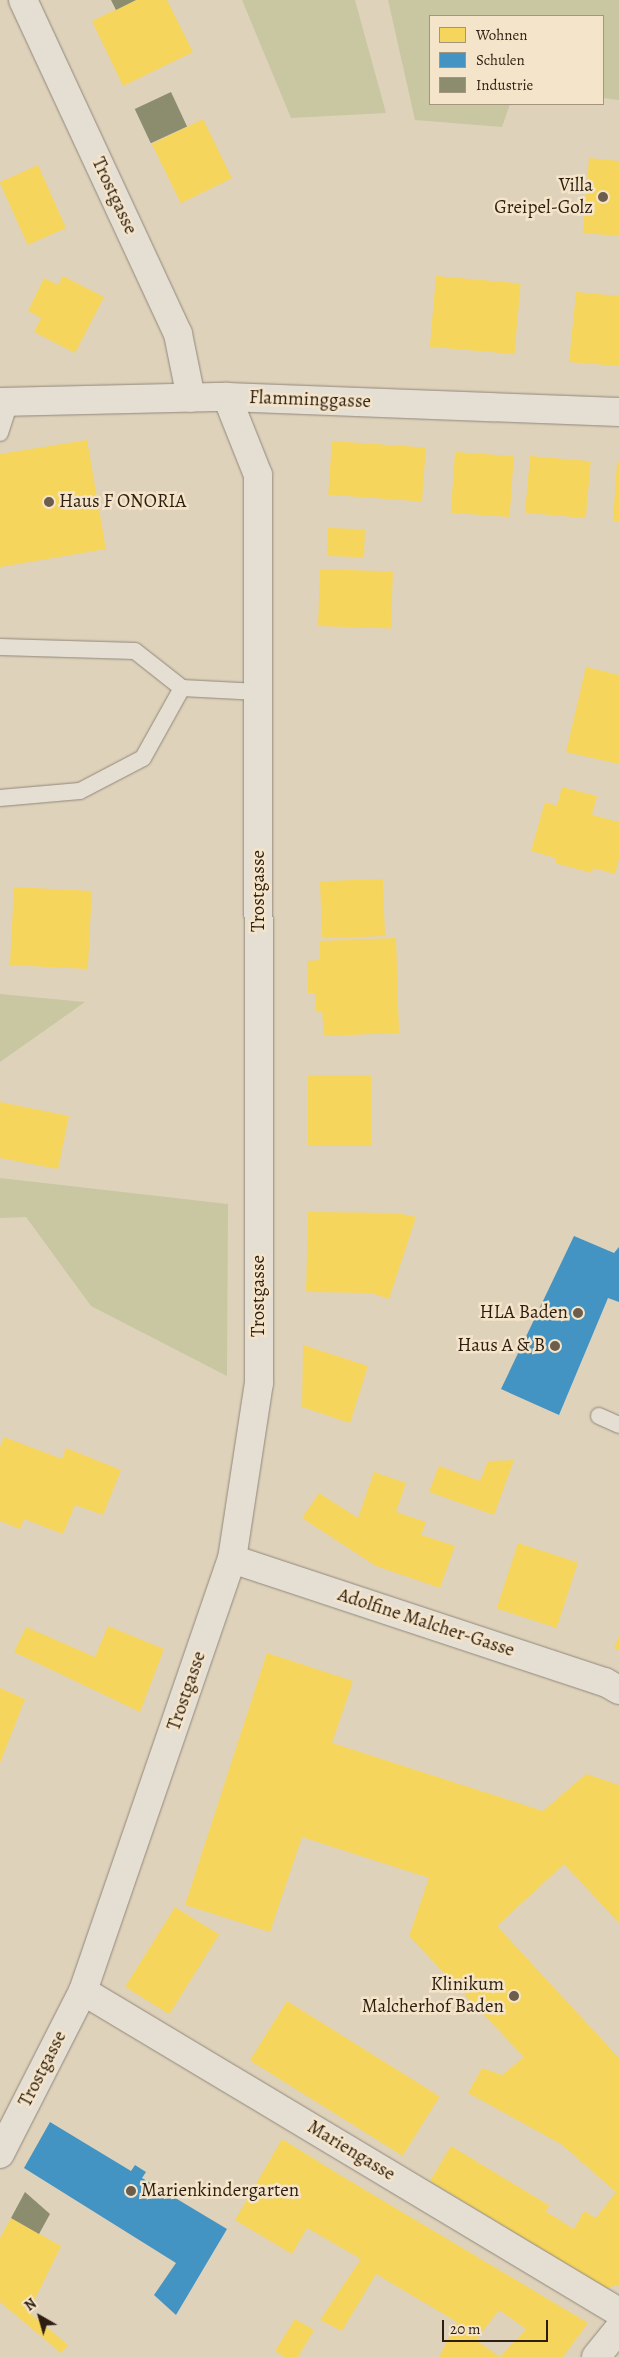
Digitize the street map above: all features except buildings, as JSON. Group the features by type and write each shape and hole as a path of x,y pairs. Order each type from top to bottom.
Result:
{"street":[{"name":"Trostgasse","path":"23,0 178,334 191,398"},
{"name":"Trostgasse","path":"0,2154 84,1991 232,1559 260,1384 258,475 227,396"},
{"name":"Flamminggasse","path":"5,402 227,396 619,412"},
{"name":"Adolfine Malcher-Gasse","path":"232,1559 605,1682 619,1690"},
{"name":"Mariengasse","path":"84,1991 619,2312"},
{"path":"596,2357 619,2329"}],"lane":[{"path":"0,433 5,402"},
{"path":"0,647 135,651 182,688 259,692"},
{"path":"0,798 80,791 143,758 182,688"},
{"path":"599,1416 619,1424"}],"green space":[{"path":"242,0 355,0 386,113 291,118"},
{"path":"388,0 619,0 619,100 604,98 604,15 429,15 429,105 510,105 502,127 415,120"},
{"path":"0,994 85,1002 0,1062"},
{"path":"0,1178 228,1204 227,1376 91,1306 26,1217 0,1218"}],"place":[{"name":"Villa Greipel-Golz","path":"603,197"},
{"name":"Haus F ONORIA","path":"49,502"},
{"name":"HLA Baden","path":"578,1313"},
{"name":"Haus A & B","path":"555,1346"},
{"name":"Klinikum Malcherhof Baden","path":"514,1996"},
{"name":"Marienkindergarten","path":"131,2191"}]}
